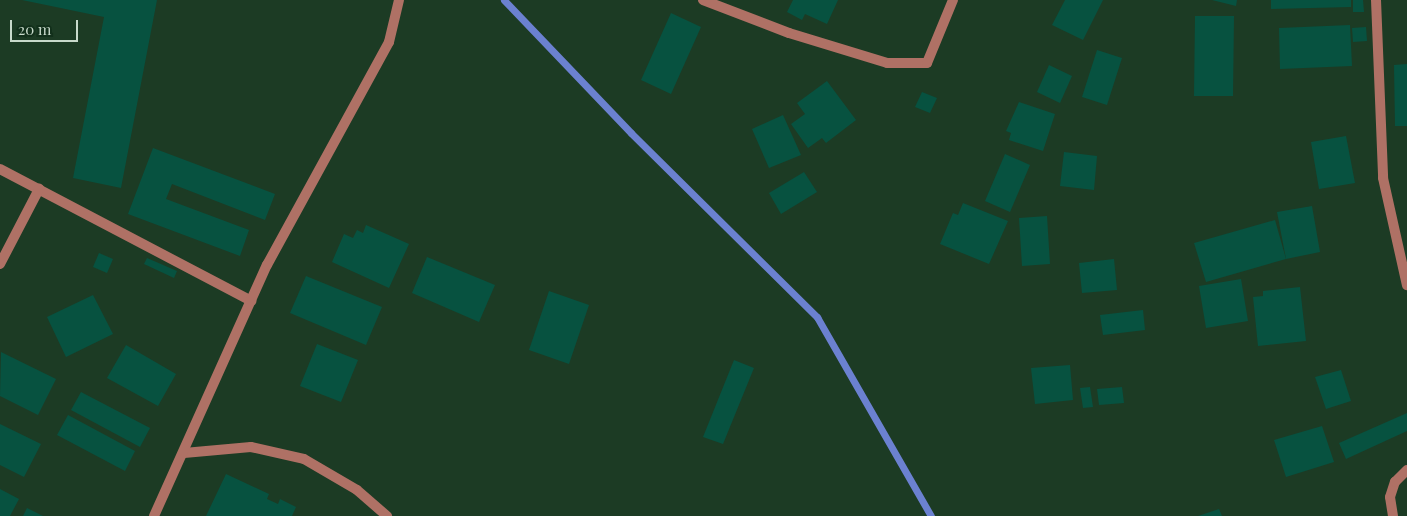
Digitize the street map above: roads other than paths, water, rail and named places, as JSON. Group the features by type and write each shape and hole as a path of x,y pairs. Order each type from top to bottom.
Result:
{"street":[{"path":"154,516 267,265 389,42 399,0"},
{"path":"703,0 789,33 887,63 927,63 953,0"},
{"path":"1376,0 1382,178 1407,285"},
{"path":"0,169 251,301"},
{"path":"0,264 39,189"},
{"path":"184,453 251,447 304,459 358,490 386,516"},
{"path":"1393,516 1390,496 1395,482 1407,470"}],"waterway":[{"path":"504,0 631,133 817,317 931,516"}]}
